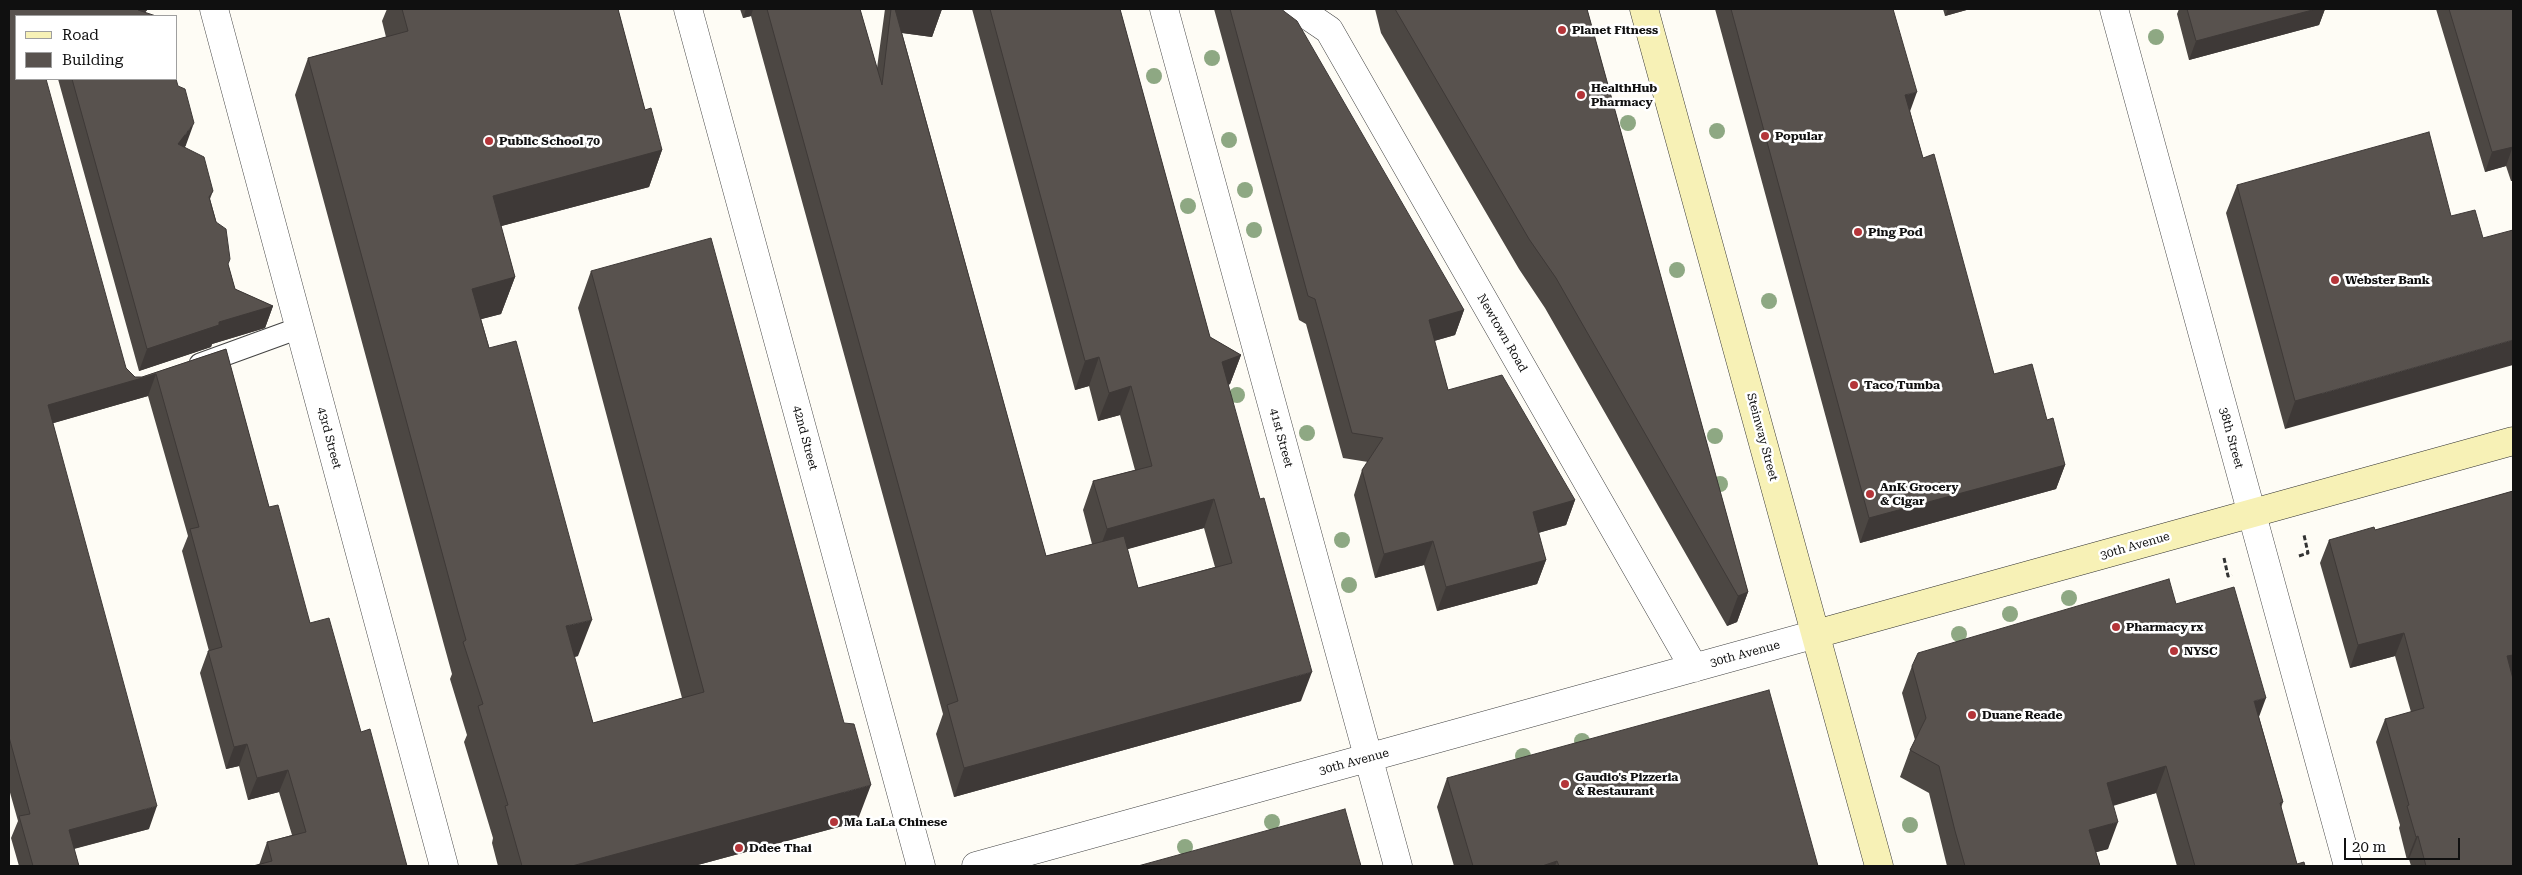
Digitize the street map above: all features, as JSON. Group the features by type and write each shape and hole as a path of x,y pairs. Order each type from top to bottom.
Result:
{"street":[{"name":"43rd Street","path":"214,9 444,866"},
{"name":"42nd Street","path":"688,9 922,866"},
{"name":"41st Street","path":"1164,9 1398,866"},
{"name":"Newtown Road","path":"1298,9 1329,30 1694,668"},
{"name":"Steinway Street","path":"1644,9 1878,866"},
{"name":"38th Street","path":"2114,9 2348,866"},
{"name":"30th Avenue","path":"976,866 2513,441"}],"lane":[{"path":"184,369 299,328"}],"path":[{"path":"2296,558 2308,553 2304,535"},
{"path":"2224,558 2228,576"}],"building":[{"path":"9,9 139,9 153,15 15,15 15,80 46,80 126,368 135,377 142,377 226,349 269,507 278,505 310,623 329,618 361,732 370,729 407,866 253,866 272,861 267,842 306,832 288,770 257,778 247,744 234,747 208,651 222,647 190,529 199,527 156,374 48,405 157,806 69,830 79,866 33,866 19,816 30,814 9,737"},
{"path":"402,9 618,9 645,110 651,108 662,150 493,196 515,277 472,289 489,348 516,341 592,620 566,626 593,723 704,692 591,271 711,238 844,723 854,724 871,785 572,866 522,866 505,806 508,805 478,706 483,704 463,642 466,640 308,58 408,31"},
{"path":"767,9 860,9 882,85 891,9 895,9 1046,556 1124,536 1138,588 1232,563 1214,499 1107,529 1093,481 1152,466 1131,386 1109,393 1099,357 1085,361 990,9 1120,9 1210,337 1241,355 1222,362 1260,499 1264,498 1312,672 964,768 947,705 958,701"},
{"path":"1230,9 1281,9 1297,21 1464,310 1429,320 1448,390 1502,375 1575,500 1533,512 1546,560 1446,587 1433,541 1384,554 1362,470 1383,438 1352,433 1315,299 1308,296"},
{"path":"1395,9 1587,9 1748,592 1738,596 1556,278 1529,239"},
{"path":"1731,9 1893,9 1917,92 1905,95 1923,158 1934,154 1994,374 2032,364 2047,420 2053,418 2065,465 1869,518"},
{"path":"2187,9 2316,9 2196,41"},
{"path":"2449,9 2513,9 2513,147 2492,152"},
{"path":"72,80 176,80 178,86 185,89 194,123 178,144 204,157 213,191 209,197 216,222 226,229 230,259 228,264 235,289 273,306 219,322 219,325 147,349"},
{"path":"2429,132 2451,216 2475,210 2483,238 2513,230 2513,340 2295,401 2237,185"},
{"path":"2513,491 2513,655 2507,656 2513,679 2513,866 2426,866 2407,806 2409,805 2385,719 2424,708 2404,633 2358,645 2329,540 2374,527 2375,530"},
{"path":"2169,579 2176,604 2234,587 2266,698 2254,701 2283,802 2280,803 2297,864 2304,862 2305,866 2195,866 2166,766 2107,783 2118,822 2089,830 2100,866 1965,866 1939,766 1910,750 1926,718 1912,666 1918,653"},
{"path":"1769,690 1818,866 1559,866 1557,861 1542,866 1473,866 1447,778"},
{"path":"1345,809 1361,866 1138,866"}],"place":[{"name":"Planet Fitness","path":"1562,30"},
{"name":"HealthHub Pharmacy","path":"1581,95"},
{"name":"Popular","path":"1765,136"},
{"name":"Public School 70","path":"489,141"},
{"name":"Ping Pod","path":"1858,232"},
{"name":"Webster Bank","path":"2335,280"},
{"name":"Taco Tumba","path":"1854,385"},
{"name":"AnK Grocery & Cigar","path":"1870,494"},
{"name":"Pharmacy rx","path":"2116,627"},
{"name":"NYSC","path":"2174,651"},
{"name":"Duane Reade","path":"1972,715"},
{"name":"Gaudio's Pizzeria & Restaurant","path":"1565,784"},
{"name":"Ma LaLa Chinese","path":"834,822"},
{"name":"Ddee Thai","path":"739,848"}]}
